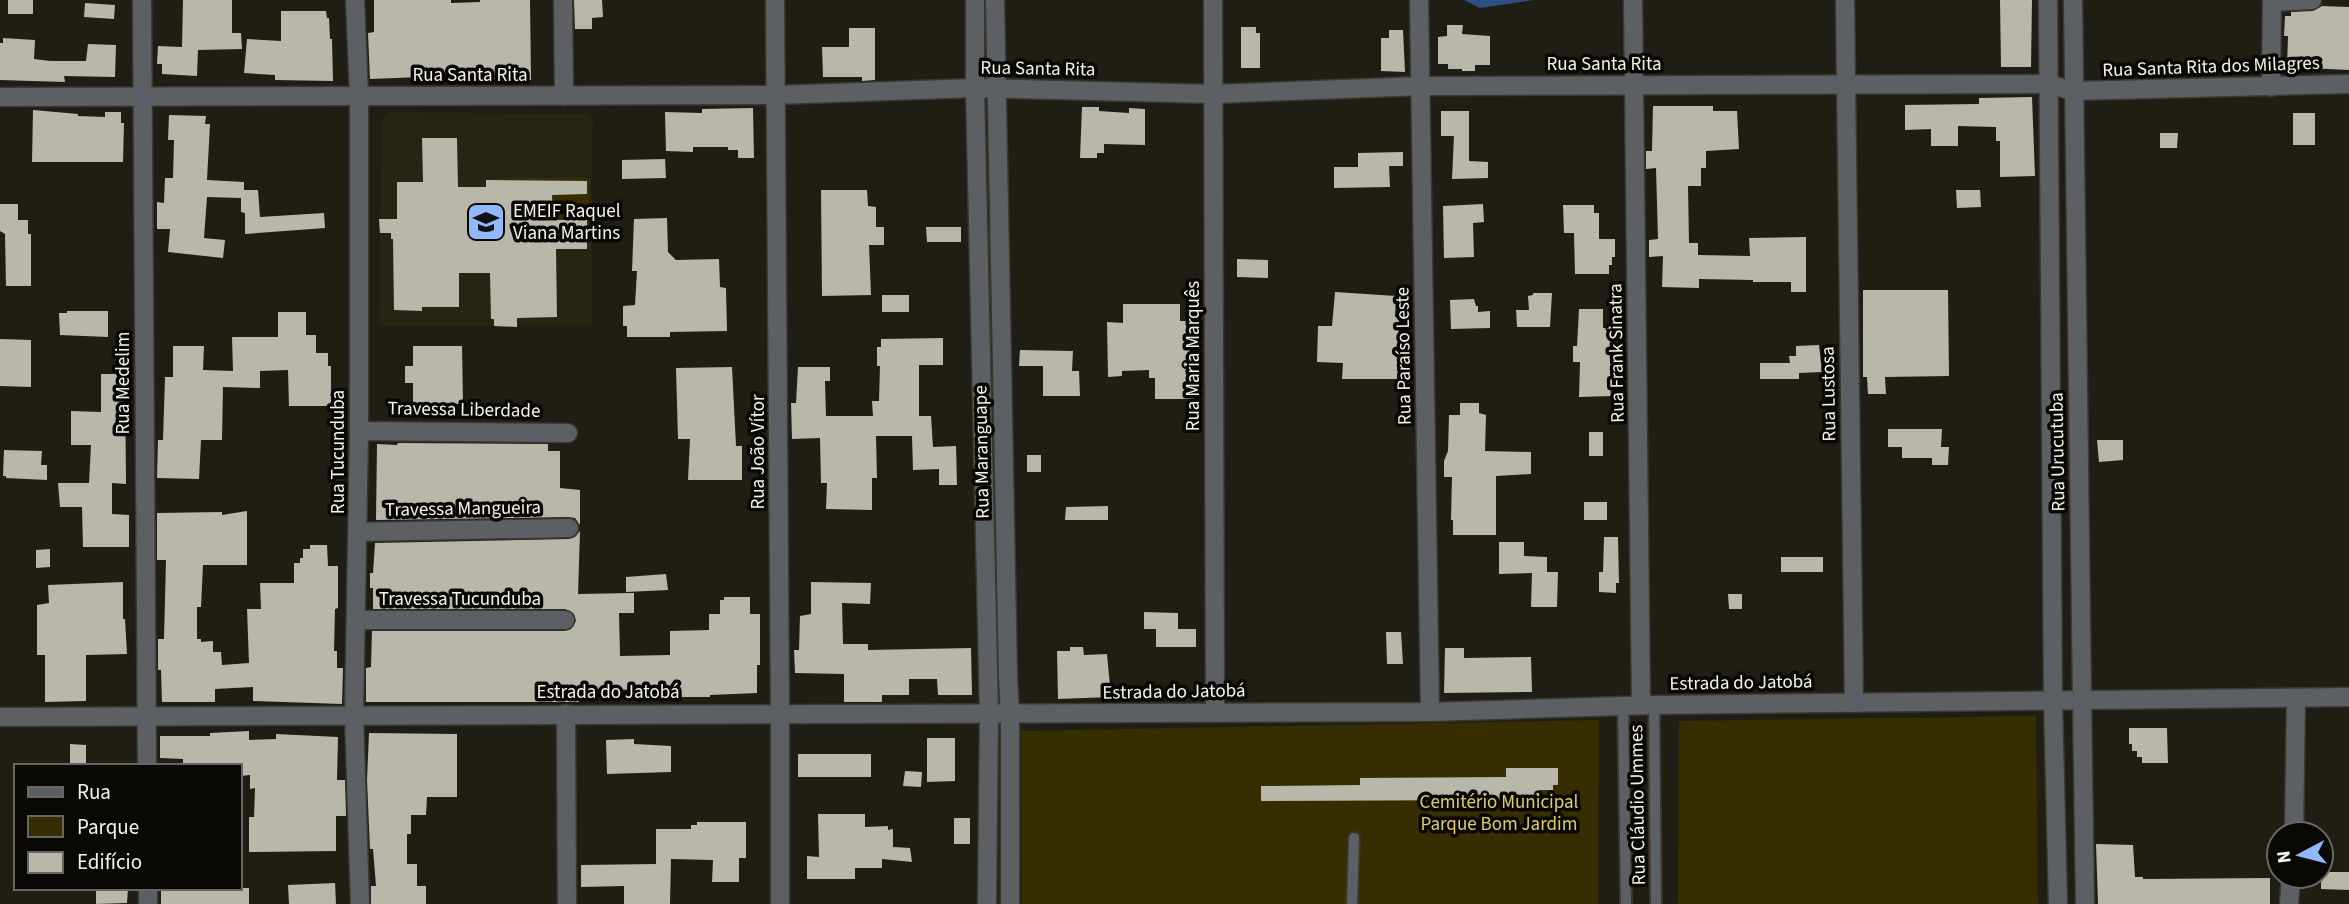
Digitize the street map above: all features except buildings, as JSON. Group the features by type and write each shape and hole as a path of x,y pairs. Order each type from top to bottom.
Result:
{"street":[{"name":"Rua Medelim","path":"142,0 147,764"},
{"name":"Rua Tucunduba","path":"355,0 359,95 359,431 354,714 360,904"},
{"path":"563,0 564,96"},
{"name":"Rua João Vítor","path":"775,0 780,904"},
{"name":"Rua Maranguape","path":"975,0 989,714 987,904"},
{"name":"Rua Maranguape","path":"995,0 1007,677 1010,715 1010,904"},
{"name":"Rua Maria Marquês","path":"1213,0 1215,712"},
{"name":"Rua Paraíso Leste","path":"1419,0 1430,712"},
{"name":"Rua Frank Sinatra","path":"1633,0 1639,705"},
{"name":"Rua Lustosa","path":"1845,0 1854,703"},
{"name":"Rua Urucutuba","path":"2048,0 2053,700 2058,904"},
{"name":"Rua Urucutuba","path":"2073,0 2085,904"},
{"path":"2271,86 2272,1 2312,0"},
{"name":"Rua Santa Rita","path":"0,97 776,95 975,88 1213,94 1422,86 1635,84 2048,84 2073,91"},
{"name":"Rua Santa Rita dos Milagres","path":"2073,91 2349,84"},
{"name":"Travessa Liberdade","path":"359,431 568,433"},
{"name":"Travessa Mangueira","path":"358,532 569,528"},
{"name":"Travessa Tucunduba","path":"356,620 565,620"},
{"name":"Estrada do Jatobá","path":"0,717 1430,712 1639,705 2349,697"},
{"path":"2294,820 2296,698"},
{"path":"566,714 567,904"}],"lane":[{"name":"Rua Cláudio Ummes","path":"1626,904 1639,705"},
{"name":"Rua Cláudio Ummes","path":"1639,705 1656,904"},
{"path":"1352,904 1354,838"}],"shaded area":[{"name":"EMEIF Raquel Viana Martins","path":"389,112 589,114 593,120 592,325 379,326 382,119"}],"green space":[{"path":"493,178 590,178 590,247 493,246"},
{"path":"2036,716 2038,904 1678,904 1679,721"},
{"name":"Cemitério Municipal Parque Bom Jardim","path":"1599,720 1598,904 1022,904 1021,731"}],"water":[{"path":"1464,0 1534,0 1480,8"}],"place":[{"name":"EMEIF Raquel Viana Martins","path":"486,222"}]}
